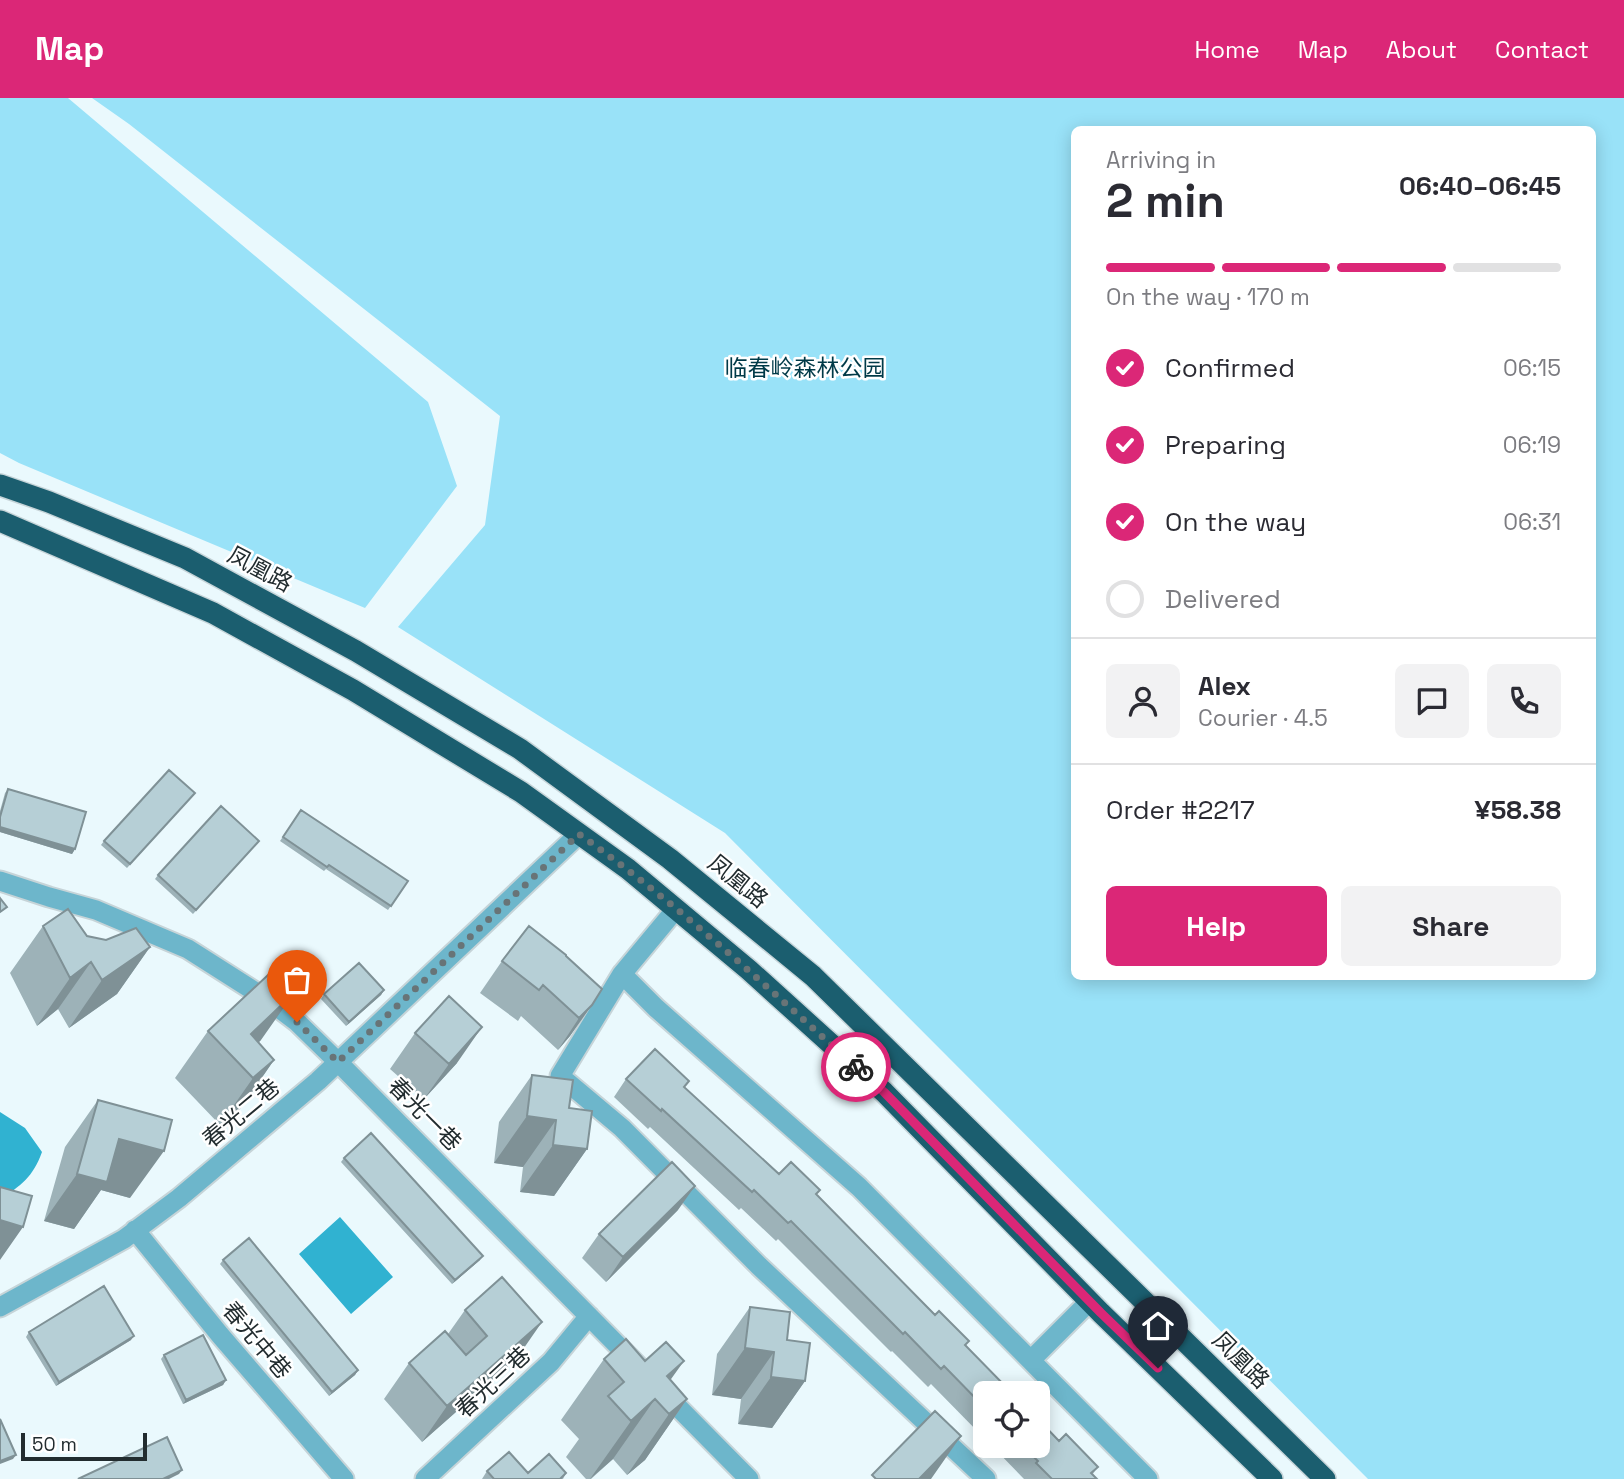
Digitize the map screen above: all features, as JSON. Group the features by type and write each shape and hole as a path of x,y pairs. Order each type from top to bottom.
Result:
{"highway":[{"name":"凤凰路","path":"0,485 49,502 185,558 356,651 520,749 670,859 813,976 1325,1479"},
{"path":"0,522 213,612 353,690 521,793 628,869 749,970 884,1092 1090,1301 1272,1479"}],"street":[{"name":"春光二巷","path":"0,1307 124,1239 178,1198 318,1081 579,834"},
{"name":"春光一巷","path":"0,881 96,910 188,949 268,1000 297,1022 749,1479"},
{"path":"676,909 622,974 560,1076 622,1128 759,1266 983,1478"},
{"path":"622,974 656,1008 859,1187 1148,1479"},
{"name":"春光中巷","path":"135,1230 220,1335 344,1479"},
{"path":"1031,1360 1090,1301"},
{"name":"春光三巷","path":"425,1479 551,1362 589,1316"}],"green space":[{"path":"0,98 68,98 428,402 457,486 365,608 0,453"},
{"name":"临春岭森林公园","path":"92,98 1624,98 1624,1479 1368,1479 725,833 398,627 485,525 500,416 129,124"}],"shaded area":[{"path":"0,1112 25,1128 42,1152 26,1180 0,1199"},
{"path":"340,1217 393,1277 351,1314 299,1254"}],"building":[{"path":"169,770 195,793 130,864 104,841"},
{"path":"8,789 86,812 75,849 0,827"},
{"path":"221,806 259,841 196,910 158,875"},
{"path":"301,810 408,881 391,906 283,837"},
{"path":"0,898 7,907 0,912"},
{"path":"68,909 87,936 106,940 136,928 150,947 102,980 91,962 70,978 43,926"},
{"path":"529,926 566,955 602,989 592,1005 579,1018 543,985 539,990 502,961"},
{"path":"359,963 384,990 349,1022 324,994"},
{"path":"269,974 294,993 251,1034 274,1060 253,1078 208,1031"},
{"path":"449,996 482,1027 449,1064 415,1033"},
{"path":"655,1049 689,1081 684,1087 779,1174 791,1162 820,1190 816,1194 935,1315 939,1311 969,1341 965,1345 1000,1381 973,1381 973,1396 944,1366 941,1369 905,1332 903,1334 791,1221 788,1223 626,1079"},
{"path":"532,1075 573,1080 569,1108 592,1111 587,1149 553,1145 556,1120 527,1116"},
{"path":"98,1100 172,1120 164,1151 119,1139 107,1182 77,1174"},
{"path":"371,1133 483,1256 455,1280 344,1158"},
{"path":"672,1162 695,1186 623,1257 599,1234"},
{"path":"0,1187 32,1196 23,1227 0,1220"},
{"path":"249,1238 358,1370 332,1392 223,1260"},
{"path":"502,1277 542,1322 447,1406 409,1363 445,1331 466,1355 487,1336 465,1310"},
{"path":"104,1286 134,1336 59,1382 29,1332"},
{"path":"750,1307 790,1312 787,1340 810,1343 805,1381 771,1377 774,1352 745,1348"},
{"path":"203,1335 226,1380 186,1400 164,1355"},
{"path":"626,1339 645,1361 666,1342 684,1361 667,1376 687,1399 669,1414 655,1399 631,1421 608,1396 624,1382 604,1359"},
{"path":"935,1411 961,1436 919,1479 876,1479 872,1475"},
{"path":"0,1419 16,1455 0,1461"},
{"path":"1050,1432 1059,1441 1066,1434 1098,1467 1091,1473 1097,1479 1052,1479 1036,1463 1038,1461 1035,1458 1050,1458"},
{"path":"167,1437 182,1470 163,1479 78,1479"},
{"path":"509,1452 528,1473 549,1454 566,1473 560,1479 494,1479 487,1471"}],"way so far":[{"path":"297,1022 338,1062 579,834 628,869 749,970 856,1067"}],"route":[{"path":"856,1067 1158,1368"}]}
